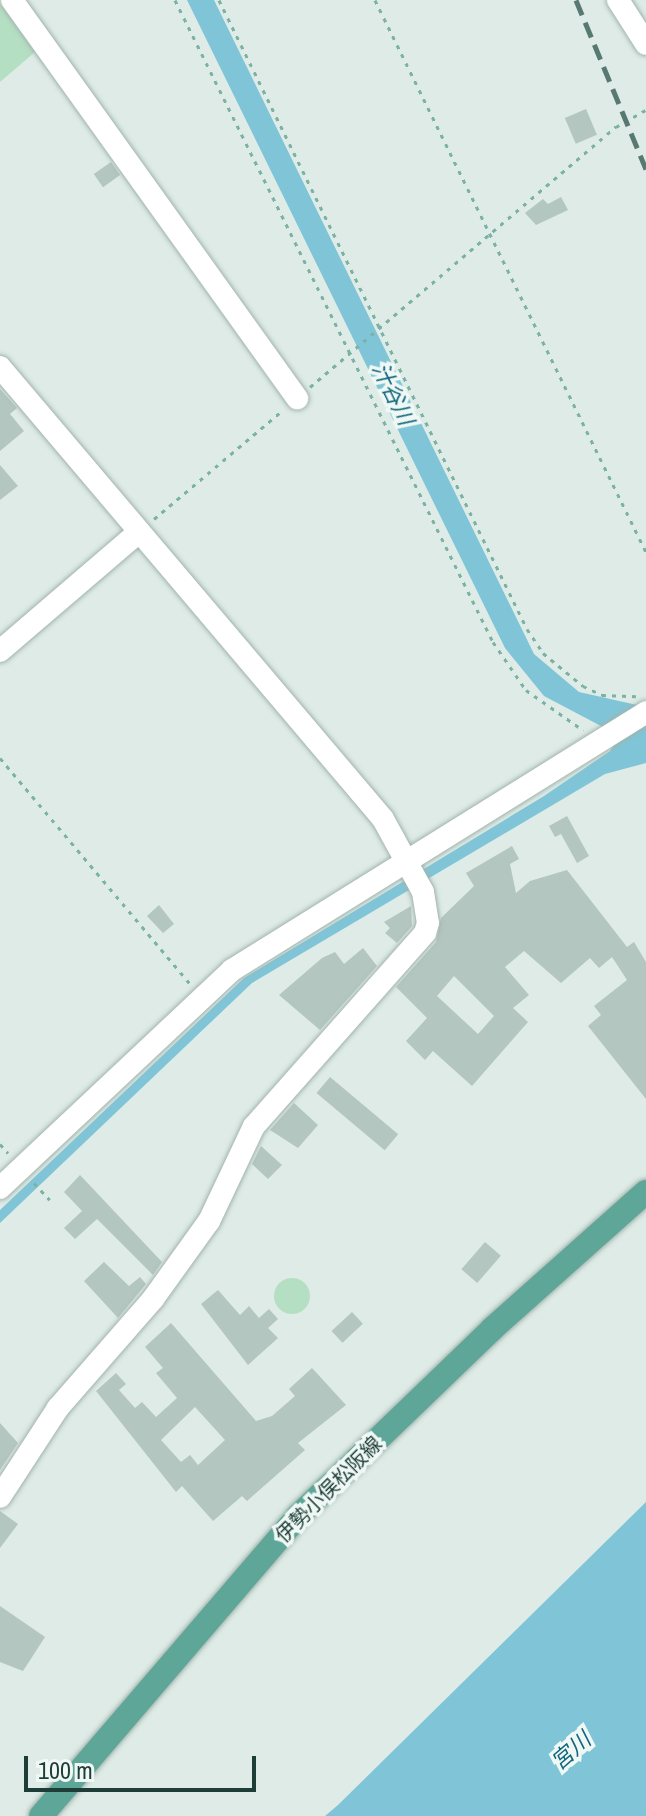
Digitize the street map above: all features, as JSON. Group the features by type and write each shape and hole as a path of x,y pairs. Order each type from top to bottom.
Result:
{"main road":[{"name":"伊勢小俣松阪線","path":"41,1816 298,1516 492,1329 646,1192"}],"street":[{"path":"12,0 297,398"},
{"path":"618,0 646,44"},
{"path":"0,367 383,819 423,892 425,933 254,1126 209,1221 153,1299 58,1408 0,1497"},
{"path":"0,651 139,532"},
{"path":"0,1188 200,997 256,953 507,803 646,712"}],"path":[{"path":"175,0 510,670 546,707 602,739"},
{"path":"219,0 379,329 543,653 562,672 602,695 646,695"},
{"path":"375,0 646,552"},
{"path":"139,532 616,127 646,110"},
{"path":"0,758 200,997"},
{"path":"29,1178 50,1200"}],"green space":[{"path":"0,4 35,52 0,82"},
{"path":"292,1278 304,1284 310,1296 304,1308 292,1314 280,1308 274,1296 280,1284"}],"water":[{"name":"汁谷川","path":"187,0 214,0 534,654 579,692 646,707 646,763 605,774 252,983 0,1223 0,1210 244,978 544,796 610,751 620,736 544,696 505,648"},
{"name":"宮川","path":"646,1502 646,1816 325,1816 338,1805"}],"building":[{"path":"586,109 597,135 576,144 565,118"},
{"path":"111,162 120,175 103,187 94,174"},
{"path":"561,197 568,210 536,225 525,213 543,199 548,204"},
{"path":"0,389 17,408 10,414 24,431 0,451"},
{"path":"0,465 18,486 0,500"},
{"path":"567,816 589,856 577,863 561,834 555,837 549,826"},
{"path":"512,846 519,859 510,864 516,893 530,881 567,870 627,947 634,942 646,962 646,1099 588,1026 601,1015 594,1006 627,980 612,957 599,968 590,958 561,983 524,951 505,967 529,995 513,1008 528,1022 472,1086 433,1051 425,1060 406,1041 427,1018 396,987 436,942 441,918 474,886 466,873","holes":["454,976 494,1016 478,1034 437,996"]},
{"path":"159,905 174,924 163,933 147,916"},
{"path":"411,906 412,926 397,943 385,933 390,928 384,922"},
{"path":"363,948 377,966 320,1030 279,995 322,958 335,952 344,964"},
{"path":"330,1077 398,1134 385,1150 317,1093"},
{"path":"294,1103 318,1125 298,1148 270,1130"},
{"path":"261,1146 282,1165 268,1179 252,1164"},
{"path":"80,1175 162,1262 153,1275 97,1219 75,1239 64,1228 82,1211 64,1192"},
{"path":"485,1242 501,1256 477,1283 461,1269"},
{"path":"104,1262 129,1286 140,1277 146,1284 118,1318 84,1281"},
{"path":"218,1290 240,1315 249,1306 259,1318 269,1309 278,1319 268,1328 278,1338 248,1365 201,1304"},
{"path":"352,1312 363,1324 342,1343 332,1331"},
{"path":"171,1323 256,1421 272,1416 295,1396 289,1389 312,1368 346,1405 298,1443 305,1450 247,1501 242,1496 213,1521 182,1486 176,1492 96,1391 116,1373 126,1384 119,1390 135,1408 142,1402 156,1417 177,1398 156,1373 163,1368 145,1347","holes":["195,1407 225,1440 198,1465 190,1455 181,1462 161,1440"]},
{"path":"0,1423 18,1443 0,1470"},
{"path":"0,1511 18,1524 0,1548"},
{"path":"0,1606 45,1637 23,1671 0,1662"}],"railway":[{"path":"576,0 646,169"}]}
